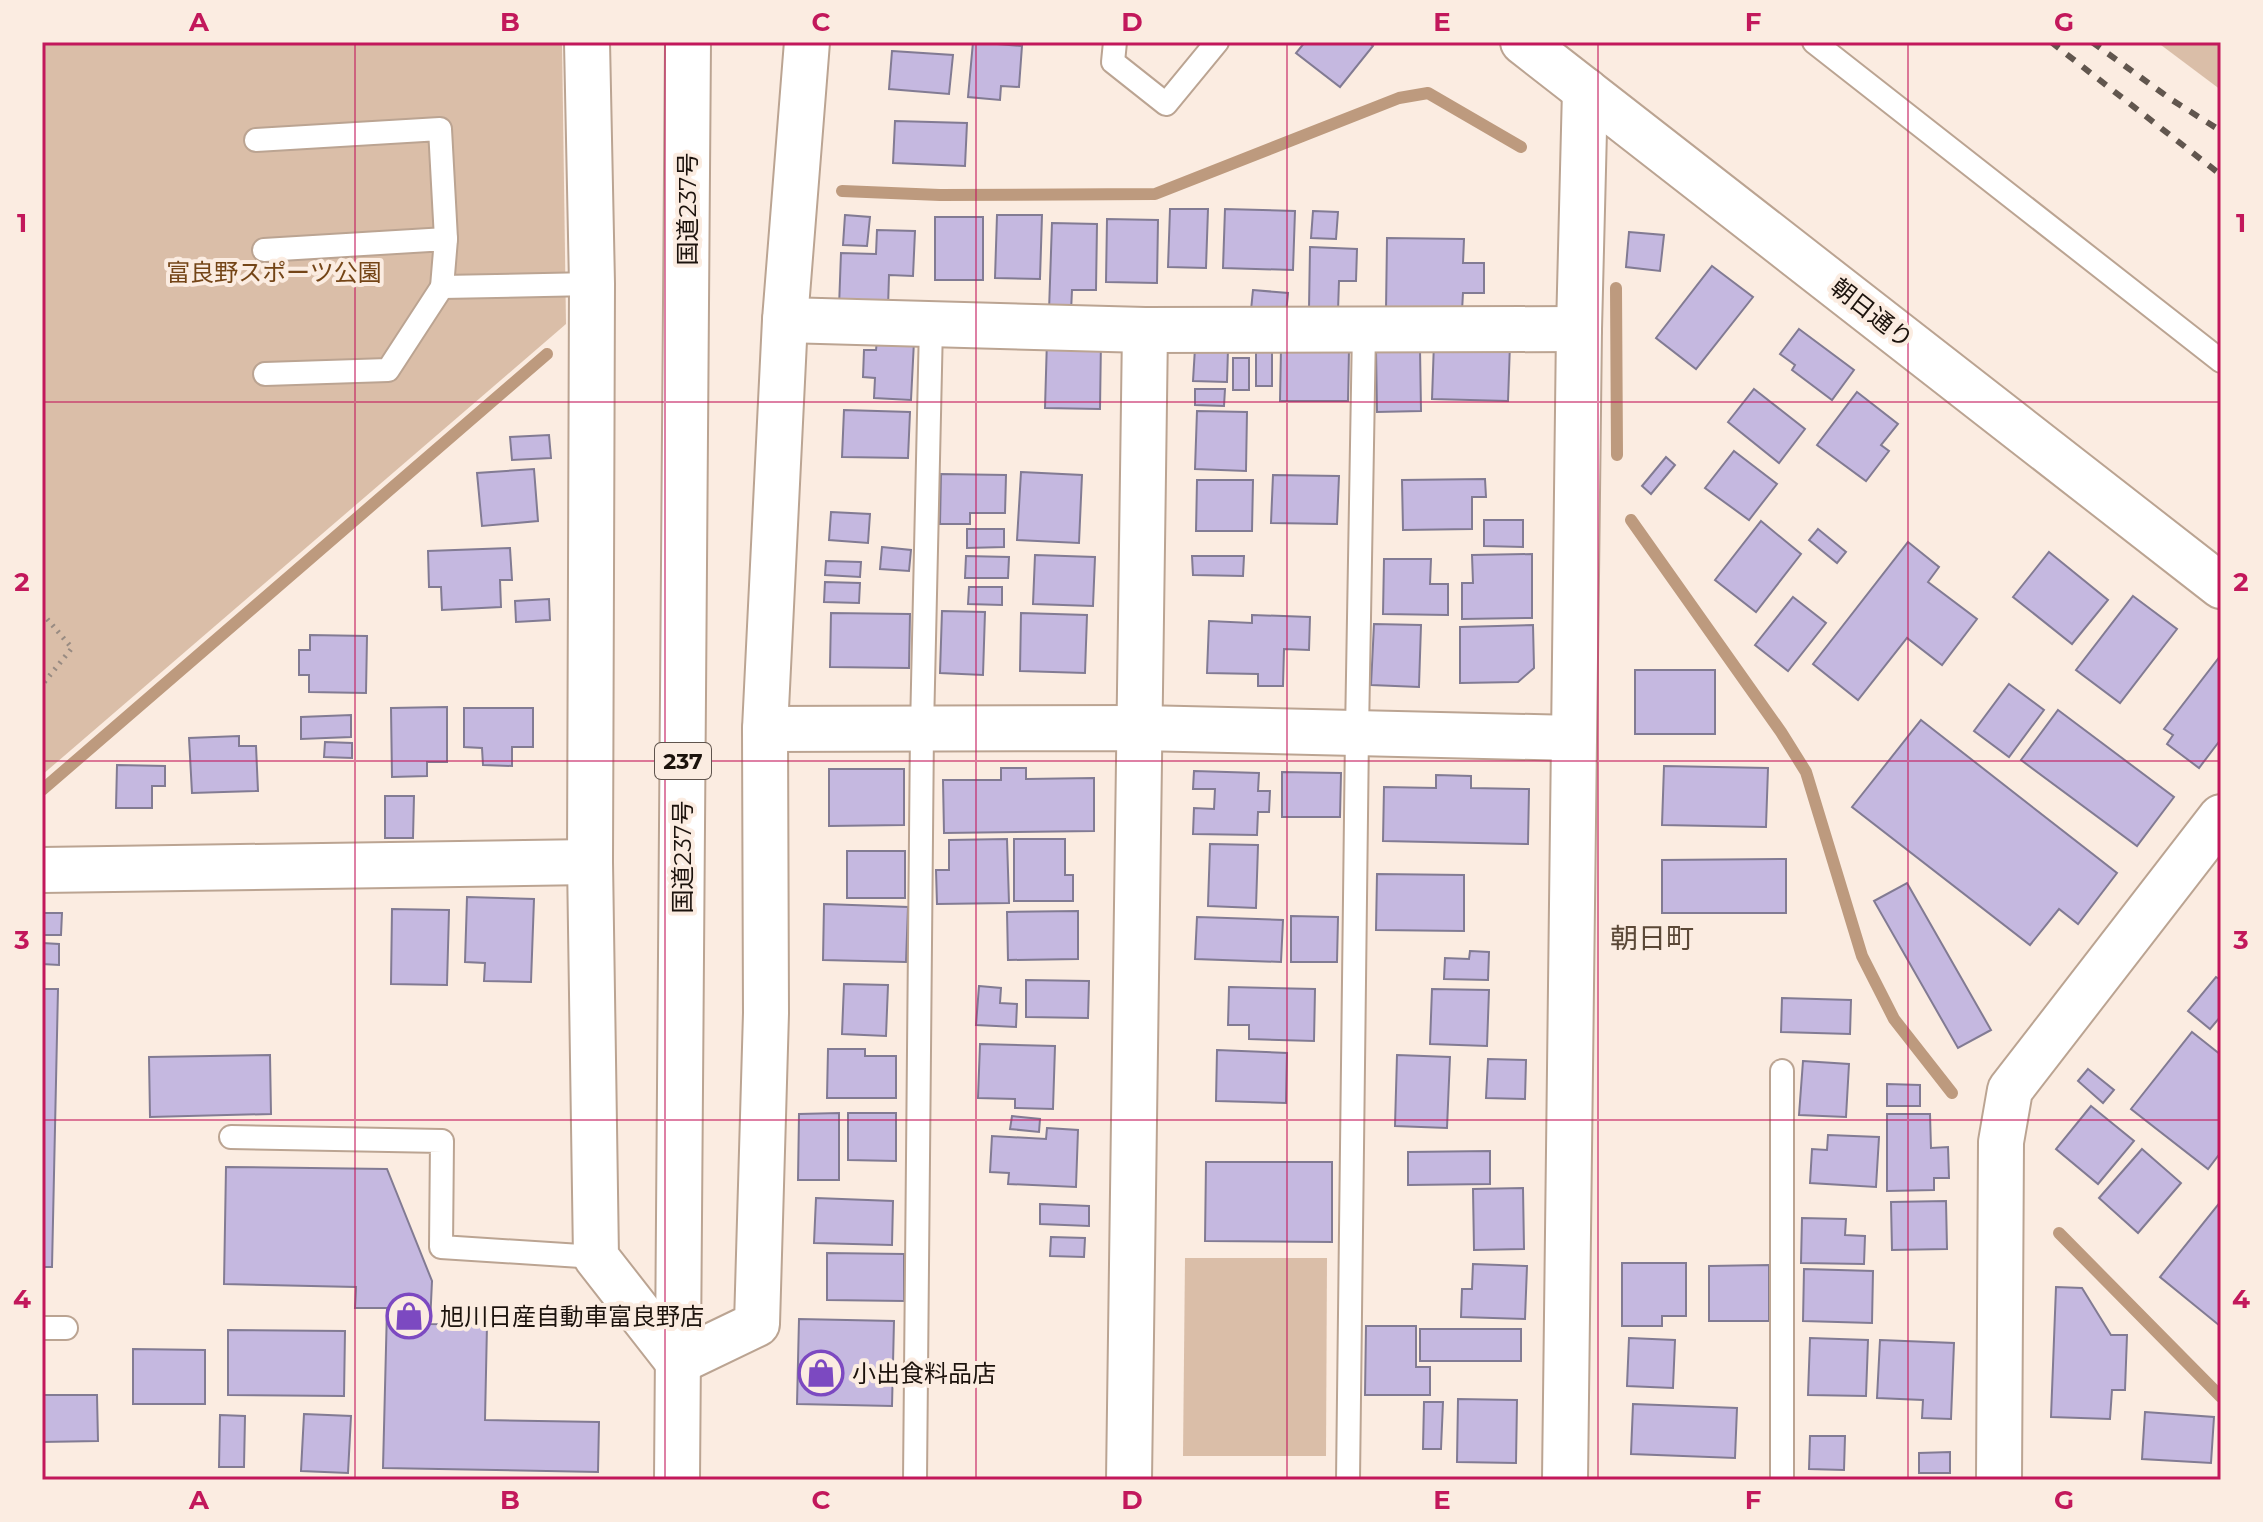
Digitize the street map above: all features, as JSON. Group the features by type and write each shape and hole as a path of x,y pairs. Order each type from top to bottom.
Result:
{"main road":[{"path":"587,42 592,284 590,862 596,1257 678,1362 757,1324 766,1013 765,729 785,320 807,42"},
{"name":"国道237号","path":"677,1480 688,42"},
{"name":"朝日通り","path":"1523,42 2221,586"},
{"path":"1565,1480 1579,329 1585,90"},
{"path":"785,320 1145,330 1579,329"},
{"path":"1129,1480 1145,330"},
{"path":"765,729 1140,728 1574,738"},
{"path":"1999,1480 2001,1142 2010,1090 2221,817"},
{"path":"42,870 590,862"}],"lane":[{"path":"1115,42 1113,62 1166,104 1217,42"},
{"path":"1814,42 2221,361"},
{"path":"256,140 440,129 446,239 442,287 388,370 265,374"},
{"path":"264,250 446,239"},
{"path":"442,287 592,284"},
{"path":"915,1480 922,729 931,325"},
{"path":"1348,1480 1364,330"},
{"path":"1782,1071 1782,1480"},
{"path":"231,1137 442,1141 441,1247 596,1257"},
{"path":"42,1328 66,1328"}],"path":[{"path":"42,613 72,648 42,685"}],"green space":[{"name":"富良野スポーツ公園","path":"42,42 562,42 566,324 42,775"},
{"path":"2157,42 2221,42 2221,90"},
{"path":"1185,1258 1327,1258 1326,1456 1183,1456"}],"building":[{"path":"973,42 1022,46 1019,87 1001,86 1000,100 968,97"},
{"path":"1305,42 1368,42 1373,46 1340,87 1296,53"},
{"path":"892,51 953,55 949,94 889,89"},
{"path":"895,121 967,123 965,166 893,163"},
{"path":"1170,209 1208,209 1206,268 1168,267"},
{"path":"1225,209 1295,211 1293,270 1223,268"},
{"path":"1313,211 1338,212 1336,239 1311,238"},
{"path":"845,215 870,217 867,246 843,245"},
{"path":"997,215 1042,215 1040,279 995,278"},
{"path":"935,217 983,217 983,280 935,280"},
{"path":"1107,219 1158,220 1157,283 1106,282"},
{"path":"1052,223 1097,224 1096,290 1072,290 1071,312 1049,311"},
{"path":"877,230 915,231 913,276 889,275 888,308 839,307 841,253 876,254"},
{"path":"1629,232 1664,235 1660,271 1626,267"},
{"path":"1387,238 1464,239 1463,263 1484,263 1484,293 1463,293 1462,311 1386,310"},
{"path":"1310,247 1357,249 1356,281 1339,281 1338,311 1309,309"},
{"path":"1712,266 1753,297 1696,369 1656,338"},
{"path":"1253,290 1288,293 1286,314 1251,310"},
{"path":"1799,329 1854,370 1832,400 1792,370 1795,365 1780,354"},
{"path":"1047,339 1101,339 1100,409 1045,408"},
{"path":"877,340 914,341 911,400 874,398 875,378 863,377 864,350 876,350"},
{"path":"1434,342 1510,344 1508,401 1432,399"},
{"path":"1195,348 1228,349 1227,382 1193,381"},
{"path":"1281,348 1349,349 1348,401 1280,401"},
{"path":"1272,349 1272,386 1256,386 1256,350"},
{"path":"1420,349 1421,411 1377,412 1376,350"},
{"path":"1233,358 1249,358 1249,390 1233,390"},
{"path":"1195,389 1225,389 1224,406 1195,405"},
{"path":"1754,389 1805,429 1779,463 1728,422"},
{"path":"1857,392 1898,424 1881,445 1889,451 1866,481 1817,445"},
{"path":"844,410 910,412 908,458 842,457"},
{"path":"1197,411 1247,412 1246,471 1195,469"},
{"path":"549,435 551,458 512,460 510,437"},
{"path":"1734,451 1777,484 1749,520 1705,488"},
{"path":"1666,457 1675,465 1651,494 1642,486"},
{"path":"534,469 538,521 482,526 477,473"},
{"path":"1021,472 1082,475 1079,543 1017,540"},
{"path":"941,474 1006,475 1005,513 970,513 970,524 940,524"},
{"path":"1273,475 1339,476 1337,524 1271,523"},
{"path":"1485,479 1486,497 1472,497 1472,529 1403,530 1402,480"},
{"path":"1197,480 1253,480 1252,531 1196,531"},
{"path":"831,512 870,514 868,543 829,540"},
{"path":"1484,520 1523,520 1523,547 1484,546"},
{"path":"1761,521 1801,554 1756,612 1715,580"},
{"path":"967,529 1004,529 1004,547 967,548"},
{"path":"1818,529 1846,552 1837,563 1809,540"},
{"path":"1908,542 1939,567 1928,582 1977,619 1942,665 1907,638 1858,700 1813,664"},
{"path":"882,547 911,550 909,571 880,569"},
{"path":"510,548 512,580 500,580 501,607 442,610 441,587 429,587 428,551"},
{"path":"2049,552 2108,600 2072,644 2013,597"},
{"path":"1532,554 1532,618 1462,619 1462,583 1473,583 1472,555"},
{"path":"1035,555 1095,557 1093,606 1033,604"},
{"path":"966,556 1009,557 1008,578 965,578"},
{"path":"1192,556 1244,556 1243,576 1193,575"},
{"path":"1384,559 1431,559 1430,584 1448,584 1448,615 1383,614"},
{"path":"826,561 861,562 860,577 825,575"},
{"path":"825,582 860,583 859,603 824,602"},
{"path":"969,587 1002,587 1002,605 968,604"},
{"path":"2133,596 2177,629 2120,703 2076,670"},
{"path":"1793,597 1826,623 1788,671 1755,645"},
{"path":"549,599 550,620 516,622 515,601"},
{"path":"942,611 985,612 983,675 940,673"},
{"path":"831,613 910,614 909,668 830,667"},
{"path":"1021,613 1087,615 1085,673 1020,671"},
{"path":"1252,615 1310,617 1309,650 1284,649 1283,686 1258,686 1258,674 1207,673 1209,621 1252,623"},
{"path":"1374,624 1421,625 1419,687 1371,685"},
{"path":"1533,625 1534,668 1518,682 1460,683 1460,627"},
{"path":"310,635 367,636 366,693 309,692 309,675 299,675 299,650 310,650"},
{"path":"2221,655 2221,739 2199,768 2167,744 2173,735 2164,729"},
{"path":"1635,670 1715,670 1715,734 1635,734"},
{"path":"2009,684 2044,710 2009,757 1974,731"},
{"path":"447,707 447,762 427,762 427,776 392,777 391,708"},
{"path":"464,708 533,708 533,747 512,747 512,766 483,765 482,748 464,747"},
{"path":"2058,710 2174,797 2137,846 2021,760"},
{"path":"351,715 351,737 301,739 301,717"},
{"path":"1921,720 2117,873 2078,924 2059,909 2030,945 1852,807"},
{"path":"239,736 239,746 256,746 258,791 192,793 189,738"},
{"path":"325,742 352,743 352,758 324,757"},
{"path":"117,765 165,766 165,786 152,786 152,808 116,808"},
{"path":"1664,766 1768,768 1766,827 1662,825"},
{"path":"1001,768 1026,768 1026,779 1094,778 1094,831 944,833 943,780 1001,780"},
{"path":"829,769 904,769 904,825 829,826"},
{"path":"1194,771 1259,773 1258,791 1270,791 1269,812 1258,812 1257,835 1193,834 1194,808 1214,809 1215,789 1193,789"},
{"path":"1282,772 1341,773 1340,817 1282,817"},
{"path":"1436,775 1471,776 1471,788 1529,789 1528,844 1383,841 1384,787 1436,788"},
{"path":"385,796 414,796 413,838 385,838"},
{"path":"1007,839 1009,903 937,904 936,870 949,870 949,840"},
{"path":"1014,839 1065,839 1065,875 1073,875 1073,901 1014,901"},
{"path":"1210,844 1258,845 1256,908 1208,906"},
{"path":"847,851 905,851 905,898 847,898"},
{"path":"1786,859 1786,913 1662,913 1662,860"},
{"path":"1377,874 1464,875 1464,931 1376,930"},
{"path":"1907,883 1991,1030 1958,1048 1874,901"},
{"path":"467,897 534,899 531,982 484,981 485,963 465,962"},
{"path":"824,904 908,907 906,962 823,960"},
{"path":"392,909 449,910 447,985 391,984"},
{"path":"1078,911 1078,959 1008,960 1007,912"},
{"path":"42,913 62,913 61,935 42,935"},
{"path":"1291,916 1338,917 1337,962 1291,962"},
{"path":"1197,917 1283,920 1281,962 1195,959"},
{"path":"42,943 59,944 59,965 42,964"},
{"path":"1470,951 1489,952 1488,980 1444,979 1445,958 1469,959"},
{"path":"2216,977 2221,980 2221,1016 2210,1029 2188,1011"},
{"path":"1026,980 1089,981 1088,1018 1026,1017"},
{"path":"844,984 888,985 886,1036 842,1034"},
{"path":"979,986 1001,988 1000,1003 1017,1004 1016,1027 976,1025"},
{"path":"1229,987 1315,989 1314,1041 1249,1039 1249,1025 1228,1025"},
{"path":"42,989 58,989 52,1267 42,1267"},
{"path":"1432,989 1489,990 1487,1046 1430,1044"},
{"path":"1782,998 1851,1000 1850,1034 1781,1032"},
{"path":"2192,1032 2221,1055 2221,1152 2208,1169 2131,1109"},
{"path":"980,1044 1055,1046 1053,1109 1015,1108 1015,1099 978,1098"},
{"path":"828,1049 865,1049 865,1056 896,1056 896,1098 827,1098"},
{"path":"1217,1050 1287,1053 1286,1103 1216,1101"},
{"path":"270,1055 271,1114 150,1117 149,1057"},
{"path":"1397,1055 1450,1057 1447,1128 1395,1126"},
{"path":"1488,1059 1526,1060 1525,1099 1486,1098"},
{"path":"1803,1061 1849,1064 1846,1117 1799,1115"},
{"path":"2088,1069 2114,1090 2103,1103 2078,1081"},
{"path":"1887,1084 1920,1085 1920,1106 1887,1106"},
{"path":"2091,1106 2134,1141 2098,1184 2056,1149"},
{"path":"839,1113 839,1180 798,1180 799,1114"},
{"path":"848,1113 896,1113 896,1161 848,1160"},
{"path":"1887,1114 1930,1114 1931,1148 1948,1147 1949,1178 1934,1178 1934,1190 1887,1191"},
{"path":"1012,1116 1040,1119 1039,1132 1010,1129"},
{"path":"1047,1128 1078,1130 1076,1187 1008,1184 1009,1173 990,1172 992,1136 1046,1139"},
{"path":"1828,1135 1879,1137 1876,1187 1810,1183 1812,1149 1827,1150"},
{"path":"2142,1149 2181,1183 2138,1233 2099,1198"},
{"path":"1490,1151 1490,1184 1408,1185 1408,1152"},
{"path":"1206,1162 1332,1162 1332,1242 1205,1241"},
{"name":"旭川日産自動車富良野店","path":"226,1167 387,1169 432,1281 430,1324 487,1325 485,1420 599,1422 598,1472 383,1468 387,1308 355,1308 356,1287 224,1284"},
{"path":"1523,1188 1524,1249 1474,1250 1473,1189"},
{"path":"816,1198 893,1201 892,1245 814,1243"},
{"path":"1946,1201 1947,1249 1892,1250 1891,1202"},
{"path":"2221,1201 2221,1325 2220,1326 2160,1277"},
{"path":"1040,1204 1089,1206 1089,1226 1040,1224"},
{"path":"1802,1218 1846,1219 1845,1235 1865,1236 1864,1264 1801,1263"},
{"path":"1051,1237 1085,1238 1084,1257 1050,1256"},
{"path":"827,1253 904,1254 904,1301 827,1300"},
{"path":"1622,1263 1686,1263 1686,1316 1662,1316 1662,1326 1622,1326"},
{"path":"1473,1264 1527,1266 1525,1319 1461,1317 1462,1289 1472,1289"},
{"path":"1769,1265 1769,1321 1709,1321 1709,1266"},
{"path":"1804,1269 1873,1271 1872,1323 1803,1321"},
{"path":"2056,1287 2082,1288 2111,1335 2127,1335 2125,1390 2112,1390 2110,1419 2051,1417"},
{"path":"799,1319 894,1321 892,1406 797,1404"},
{"path":"1366,1326 1416,1326 1416,1367 1430,1367 1430,1395 1365,1395"},
{"path":"1420,1329 1521,1329 1521,1361 1420,1361"},
{"path":"228,1330 345,1331 344,1396 228,1395"},
{"path":"1629,1338 1675,1340 1673,1388 1627,1386"},
{"path":"1810,1338 1868,1340 1866,1396 1808,1395"},
{"path":"1880,1340 1954,1343 1951,1419 1922,1418 1923,1400 1877,1398"},
{"path":"133,1349 205,1350 205,1404 133,1404"},
{"path":"42,1395 97,1395 98,1441 42,1442"},
{"path":"1458,1399 1517,1400 1516,1463 1457,1462"},
{"path":"1424,1402 1443,1402 1441,1449 1423,1449"},
{"path":"1633,1404 1737,1408 1735,1458 1631,1454"},
{"path":"2145,1412 2214,1417 2211,1463 2142,1459"},
{"path":"304,1414 351,1416 348,1473 301,1471"},
{"path":"220,1415 245,1416 244,1467 219,1467"},
{"path":"1810,1436 1845,1436 1844,1470 1809,1469"},
{"path":"1950,1452 1950,1473 1919,1473 1919,1453"}],"waterway":[{"path":"842,191 940,195 1155,194 1399,98 1428,93 1521,147"},
{"path":"1616,288 1617,455"},
{"path":"42,790 547,354"},
{"path":"1631,520 1806,772 1862,956 1894,1019 1952,1093"},
{"path":"2059,1233 2221,1397"}],"railway":[{"path":"2051,42 2221,175"},
{"path":"2092,42 2221,131"}],"place":[{"name":"旭川日産自動車富良野店","path":"409,1316"},
{"name":"小出食料品店","path":"821,1373"}],"district":[{"name":"朝日町","path":"1652,938"}]}
